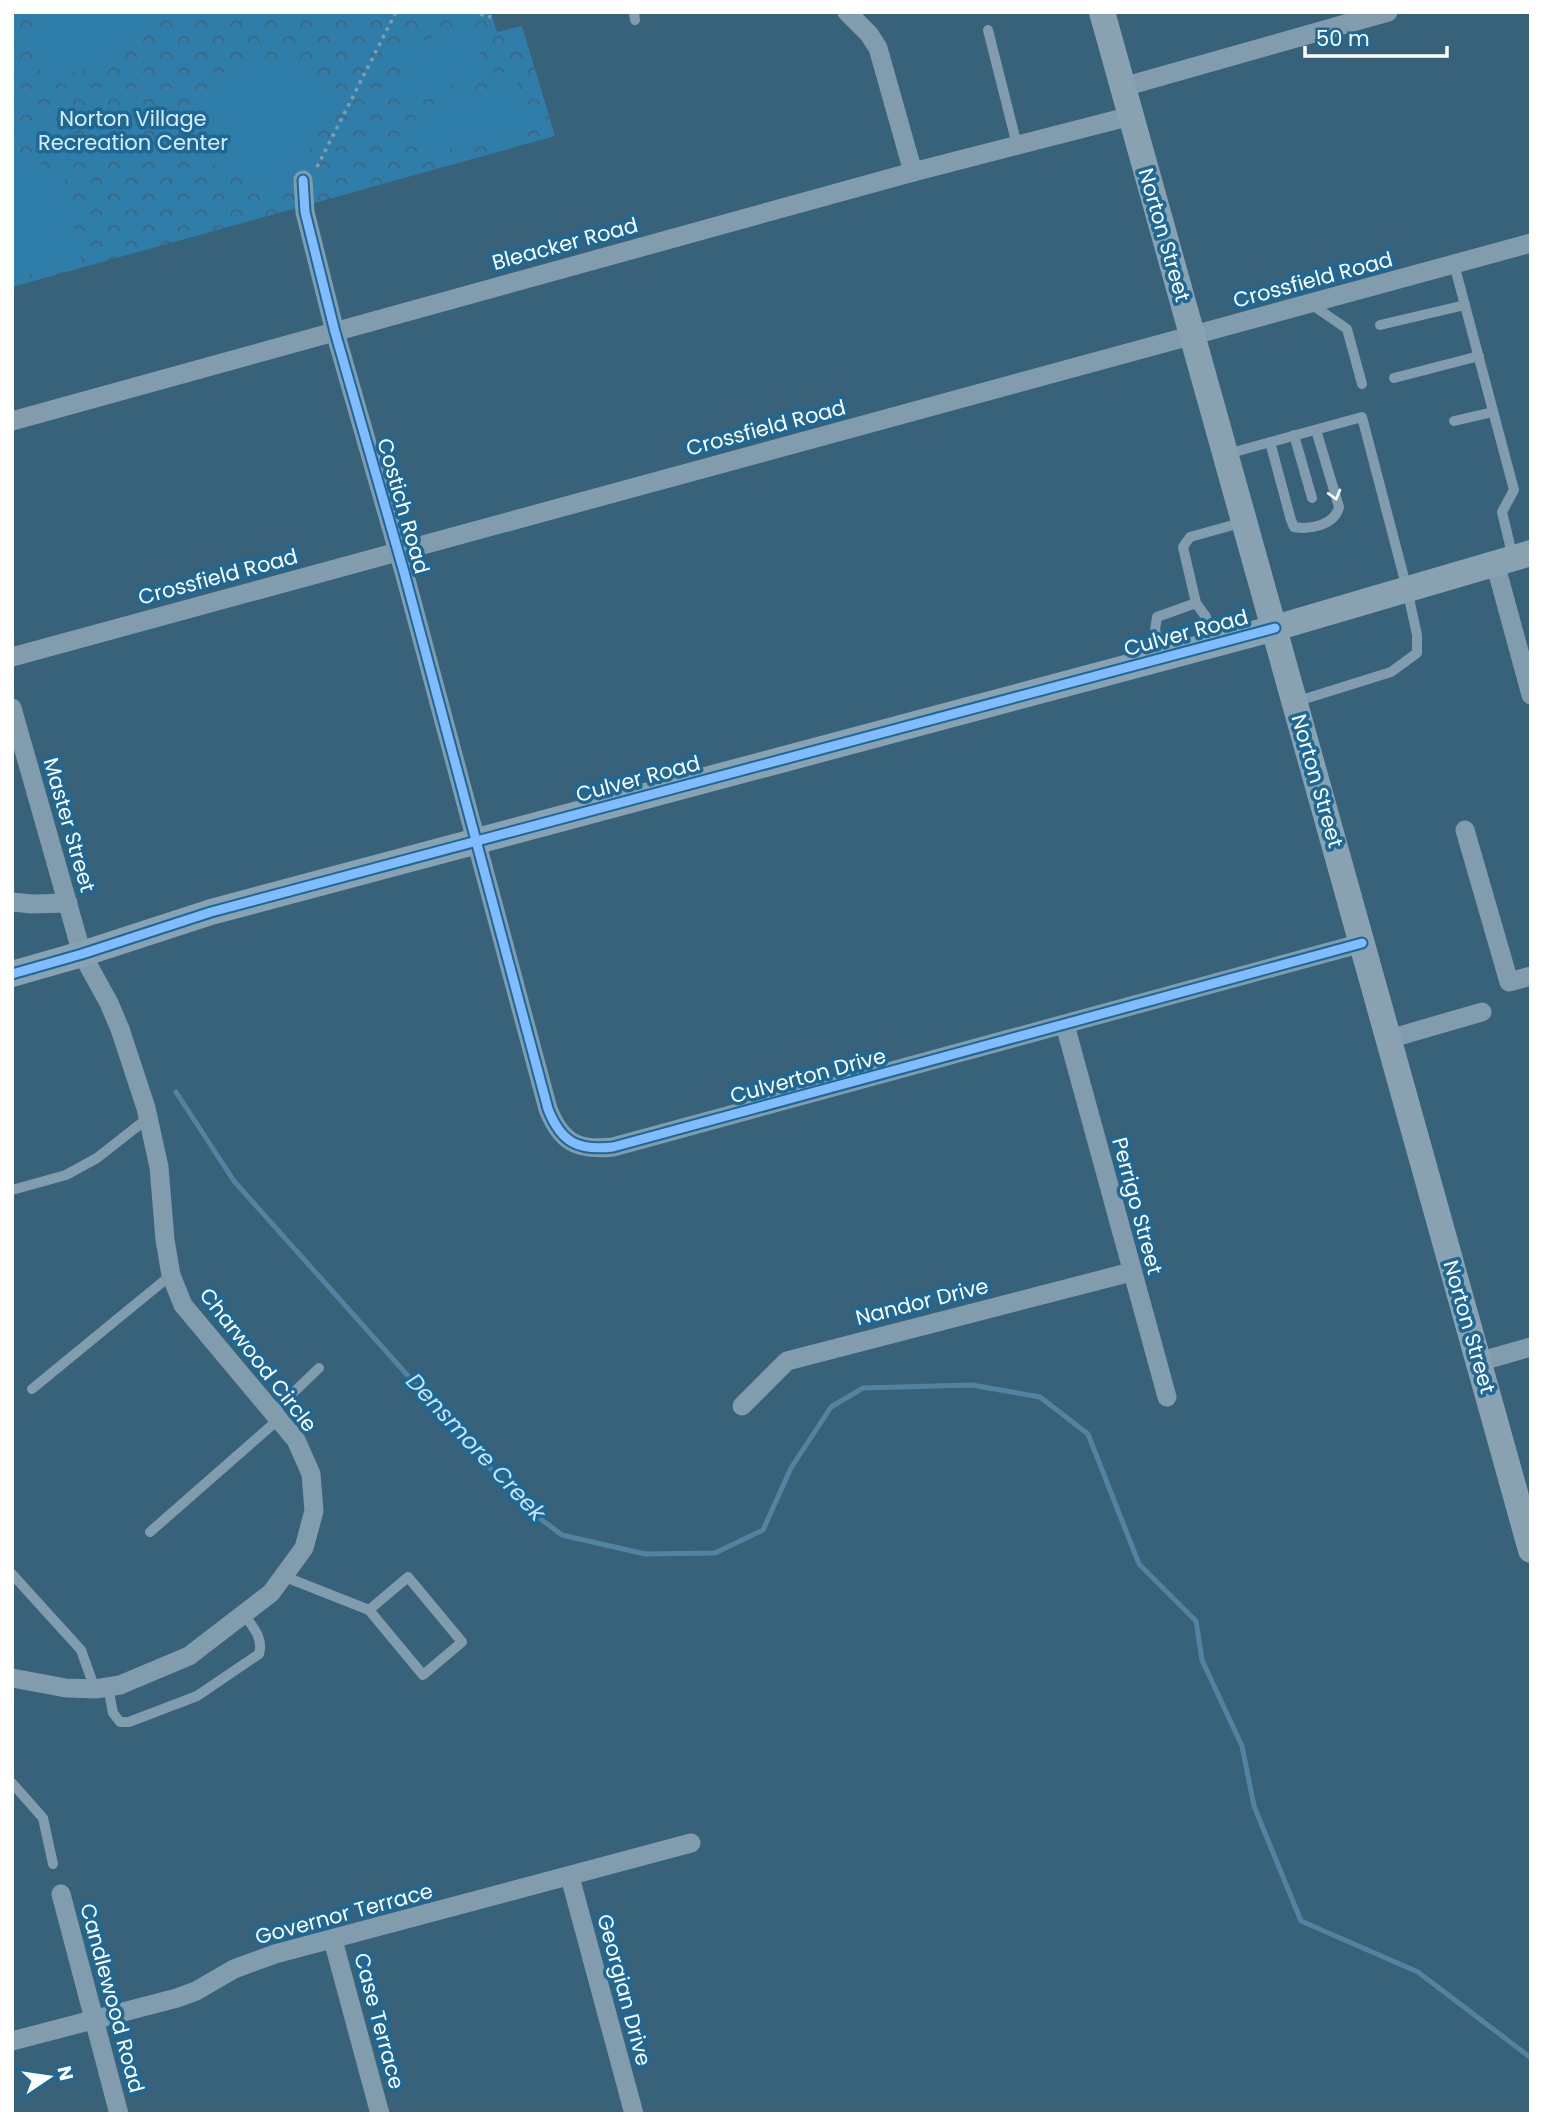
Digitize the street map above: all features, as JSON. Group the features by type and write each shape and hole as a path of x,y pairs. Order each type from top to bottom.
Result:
{"main road":[{"name":"Norton Street","path":"1102,12 1531,1549"},
{"name":"Culver Road","path":"12,974 211,912 1275,628 1513,558"}],"street":[{"path":"847,12 869,34 878,48 913,172"},
{"path":"1123,87 1388,12"},
{"name":"Bleacker Road","path":"12,421 913,172 1131,116"},
{"name":"Costich Road","path":"308,177 306,212 335,332 398,551 476,840"},
{"name":"Crossfield Road","path":"12,657 1531,243"},
{"path":"1513,558 1531,695"},
{"name":"Master Street","path":"12,708 82,954"},
{"path":"1465,830 1509,982 1531,976"},
{"name":"Culverton Drive","path":"476,840 548,1109 560,1132 587,1148 613,1147 1362,943"},
{"path":"12,902 68,903"},
{"name":"Charwood Circle","path":"12,1678 66,1688 101,1688 120,1685 145,1676 189,1656 271,1592 304,1548 314,1511 311,1474 296,1440 183,1305 171,1275 159,1167 148,1118 120,1029 82,954"},
{"path":"1389,1038 1482,1012"},
{"name":"Perrigo Street","path":"1065,1025 1167,1397"},
{"name":"Nandor Drive","path":"742,1406 787,1361 1131,1272"},
{"path":"1478,1362 1531,1347"},
{"name":"Governor Terrace","path":"12,2041 177,1998 196,1991 234,1969 275,1954 691,1843"},
{"name":"Georgian Drive","path":"570,1877 635,2114"},
{"name":"Candlewood Road","path":"61,1894 119,2114"},
{"name":"Case Terrace","path":"333,1940 380,2114"}],"lane":[{"path":"988,30 1017,145"},
{"path":"1454,264 1514,490 1502,512 1513,558"},
{"path":"1311,304 1348,329 1362,384"},
{"path":"1380,325 1465,305"},
{"path":"1394,377 1479,356"},
{"path":"1454,421 1493,412"},
{"path":"1226,454 1362,417 1408,589 1417,635 1417,653 1391,672 1295,702"},
{"path":"1270,442 1291,520 1294,527 1303,529 1331,521 1339,508 1316,430"},
{"path":"1294,435 1312,498"},
{"path":"1214,643 1206,617 1196,603 1183,547 1185,540 1190,537 1245,522"},
{"path":"1162,657 1155,630 1157,617 1196,603"},
{"path":"12,1190 66,1175 97,1158 148,1118"},
{"path":"32,1390 171,1275"},
{"path":"150,1532 276,1416 319,1368"},
{"path":"12,1574 81,1650 120,1722 129,1722 197,1696 260,1654 260,1637 243,1613"},
{"path":"283,1576 369,1610 423,1675 462,1642 408,1577 369,1610"},
{"path":"12,1783 43,1818 53,1864"}],"path":[{"path":"308,177 396,12"},
{"path":"472,12 491,17"}],"green space":[{"name":"Norton Village Recreation Center","path":"12,12 491,12 497,32 522,26 555,136 12,287"},
{"path":"31,12 155,12 153,27 104,68 41,75"},
{"path":"473,27 486,77 408,97 396,48"},
{"path":"253,63 306,66 338,100 294,179 270,191 185,152 202,101"},
{"path":"517,83 529,128 426,156 414,111"},
{"path":"12,148 64,177 81,261 12,279"}],"waterway":[{"name":"Densmore Creek","path":"176,1092 234,1181 526,1508 562,1535 645,1554 715,1553 763,1530 791,1468 831,1407 863,1388 972,1385 1040,1397 1088,1434 1139,1564 1196,1621 1202,1660 1242,1746 1254,1806 1301,1921 1418,1972 1531,2058"}],"cycle path":[{"path":"303,180 305,212 335,332 404,572 548,1109 565,1137 589,1147 613,1147 1362,943"},
{"path":"12,974 211,912 1275,628"}]}
